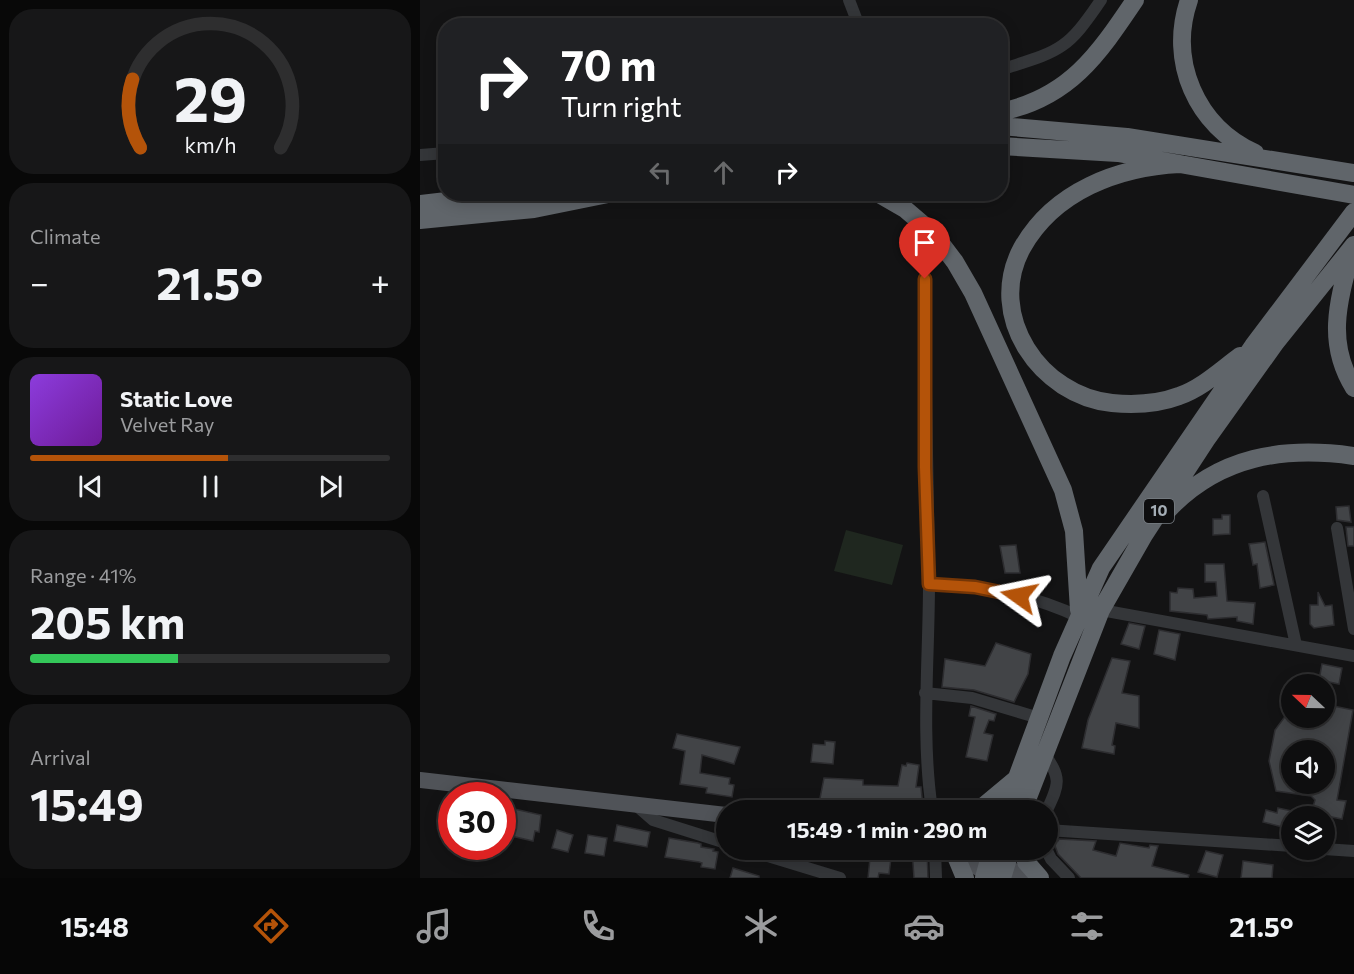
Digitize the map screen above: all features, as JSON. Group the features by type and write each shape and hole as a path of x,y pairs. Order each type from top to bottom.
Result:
{"highway":[{"path":"1008,110 1038,102 1061,88 1089,64 1135,0"},
{"path":"1189,0 1181,32 1181,49 1183,65 1194,95 1211,119 1229,137 1250,151 1274,160"},
{"path":"1008,127 1127,137 1354,173"},
{"path":"1008,146 1118,153 1354,195"},
{"path":"1180,164 1138,168 1106,178 1075,194 1044,220 1022,249 1014,273 1013,310 1019,334 1038,366 1057,383 1078,395 1122,404 1151,403 1180,396 1206,381 1253,346"},
{"path":"420,204 446,201"},
{"path":"420,220 534,209 573,201"},
{"path":"891,201 905,209 933,233 955,262 973,293 1063,490 1077,552 1079,616"},
{"name":"10","path":"1009,800 1079,616 1101,568 1253,346 1354,212"},
{"path":"1354,245 1335,322 1340,358 1354,388"},
{"name":"10","path":"1027,800 1101,610 1144,536 1206,440 1276,342 1354,245"},
{"path":"1144,536 1189,490 1221,470 1267,455 1316,452 1354,456"},
{"path":"991,800 1016,779"},
{"path":"960,860 965,878"},
{"path":"1026,860 1040,878"}],"main road":[{"path":"420,780 716,814"},
{"path":"975,860 993,869 1028,878"}],"street":[{"path":"849,0 856,18"},
{"path":"1008,67 1053,52 1066,45 1080,31 1101,0"},
{"path":"420,155 438,154"},
{"path":"925,279 925,467 929,584 925,693 931,800"},
{"path":"1263,496 1296,645"},
{"path":"1337,528 1354,629"},
{"path":"929,584 975,587 1044,601 1079,616"},
{"path":"1101,610 1354,656"},
{"path":"925,693 995,703 1039,718"},
{"path":"1044,753 1057,772 1058,781 1051,800"},
{"path":"637,806 653,820 716,840"},
{"path":"1058,831 1281,845"},
{"path":"1335,850 1354,851"},
{"path":"781,860 840,878"},
{"path":"935,860 936,878"},
{"path":"1053,860 1069,878"}],"shaded area":[{"path":"846,530 903,545 892,585 834,571"}],"building":[{"path":"1349,506 1351,522 1337,520 1336,507"},
{"path":"1222,515 1230,515 1230,534 1213,535 1213,519 1222,519"},
{"path":"1346,527 1354,527 1354,546 1348,546"},
{"path":"1265,542 1274,585 1260,588 1257,564 1253,565 1249,544"},
{"path":"1016,545 1020,573 1005,573 1000,546"},
{"path":"1205,564 1224,564 1227,601 1255,603 1253,624 1237,621 1237,617 1208,619 1207,615 1170,611 1170,592 1177,593 1178,588 1193,589 1194,598 1217,596 1216,582 1205,582"},
{"path":"1318,592 1325,606 1332,605 1334,625 1314,628 1310,624 1310,605 1318,605"},
{"path":"1129,623 1145,626 1139,649 1121,644"},
{"path":"1159,630 1180,634 1175,660 1154,654"},
{"path":"996,643 1031,654 1028,674 1014,702 974,690 942,687 945,659 985,666"},
{"path":"1112,658 1130,661 1122,693 1139,696 1139,728 1116,723 1112,745 1115,746 1114,754 1082,748 1088,720"},
{"path":"1322,664 1342,668 1339,684 1335,683 1335,674 1320,674"},
{"path":"971,706 996,714 994,721 989,720 984,733 993,735 987,761 966,757 975,717 969,716"},
{"path":"1335,706 1353,710 1337,800 1346,801 1342,819 1335,818 1335,806 1313,806 1315,800 1311,796 1297,794 1335,794 1335,740 1281,740 1281,792 1276,791 1269,761 1275,730 1281,722 1281,728 1335,728"},
{"path":"677,734 740,747 734,764 702,755 700,773 730,778 729,784 734,785 732,797 706,793 707,788 680,784 685,751 673,748"},
{"path":"825,741 835,742 833,764 811,762 813,744 825,745"},
{"path":"907,763 919,765 916,787 921,787 922,800 820,800 824,778 863,780 863,785 898,786 902,765 906,766"},
{"path":"1278,808 1281,809 1281,827 1263,822 1266,810 1277,813"},
{"path":"516,809 541,815 539,832 535,831 533,841 516,837"},
{"path":"617,825 650,832 647,847 614,841"},
{"path":"557,830 573,835 568,852 552,848"},
{"path":"588,835 607,838 604,856 585,853"},
{"path":"669,838 698,843 701,847 714,849 717,860 715,869 701,867 702,863 699,862 665,857"},
{"path":"1059,839 1096,841 1093,850 1116,856 1120,843 1149,848 1150,845 1158,846 1152,866 1189,875 1188,878 1081,878 1058,854"},
{"path":"1206,851 1223,855 1217,877 1198,872"},
{"path":"870,860 891,860 889,874 879,873 878,878 868,878"},
{"path":"913,860 927,860 928,878 914,878"},
{"path":"1243,861 1273,865 1272,878 1241,878"},
{"path":"733,868 759,876 759,878 730,878"}],"route":[{"path":"925,279 925,467 929,584 975,587 1019,596"}]}
